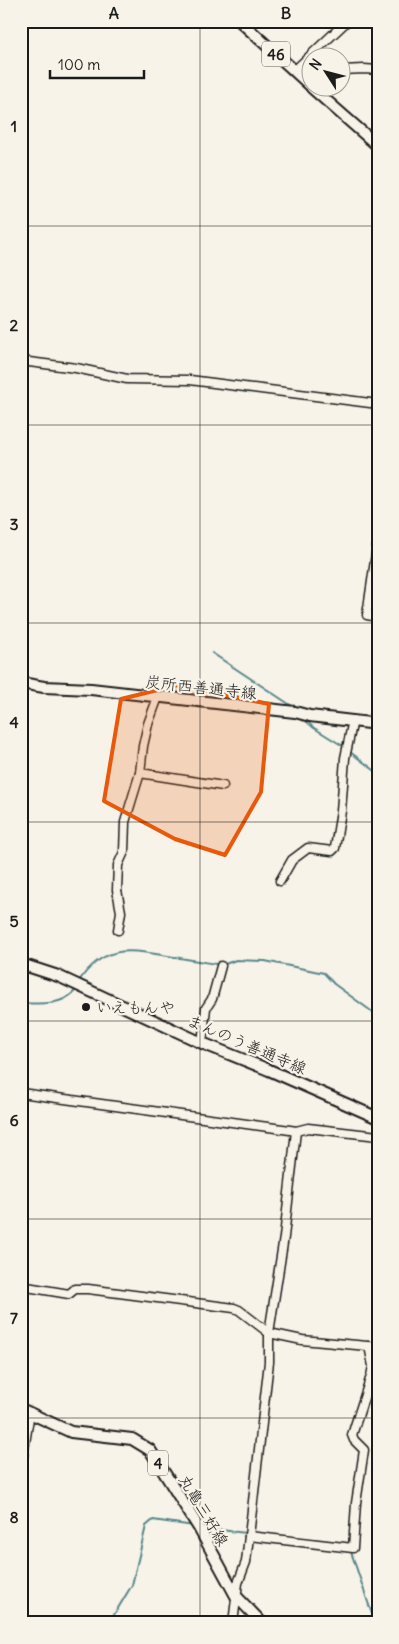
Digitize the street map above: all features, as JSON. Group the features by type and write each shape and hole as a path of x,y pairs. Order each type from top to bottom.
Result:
{"main road":[{"name":"46","path":"240,21 302,73"},
{"name":"46","path":"324,98 378,146"},
{"name":"炭所西善通寺線","path":"21,684 295,712 310,716 378,724"},
{"name":"まんのう善通寺線","path":"21,964 58,976 202,1043 378,1118"},
{"name":"丸亀三好線","path":"26,1410 71,1432 132,1439 150,1450 199,1528 236,1596 262,1623"}],"street":[{"path":"325,48 347,21"},
{"path":"352,70 378,70"},
{"path":"21,361 76,368 127,378 214,383 378,404"},
{"path":"378,540 367,616 378,617"},
{"path":"118,930 121,912 117,890 118,865 124,852 125,822 140,773 148,724 158,697"},
{"path":"280,880 292,860 308,848 332,851 335,848 341,811 345,758 353,720"},
{"path":"140,773 223,786"},
{"path":"202,1043 206,1008 212,999 221,966"},
{"path":"21,1093 296,1131 308,1128 378,1136"},
{"path":"233,1623 238,1583 246,1562 269,1362 269,1333 284,1237 296,1131"},
{"path":"21,1286 69,1294 76,1289 88,1289 234,1308 269,1333 302,1340 378,1347"},
{"path":"249,1536 353,1548 356,1502 364,1450 352,1436 371,1376 372,1366 369,1346"},
{"path":"21,1468 26,1410"},
{"path":"21,1601 23,1604 23,1623"}],"highlighted area":[{"path":"178,685 269,704 261,792 225,855 175,839 104,801 121,699"}],"waterway":[{"path":"212,653 295,708"},
{"path":"306,721 343,746"},
{"path":"350,752 378,773"},
{"path":"79,981 97,961 106,956 126,951 216,964 225,964 236,960 265,961 324,973 334,984 378,1016"},
{"path":"21,1003 43,1004 57,1002 75,991"},
{"path":"109,1623 132,1585 146,1526 153,1520 194,1526"},
{"path":"204,1528 246,1533"},
{"path":"350,1549 375,1623"}],"place":[{"name":"いえもんや","path":"86,1007"}]}
